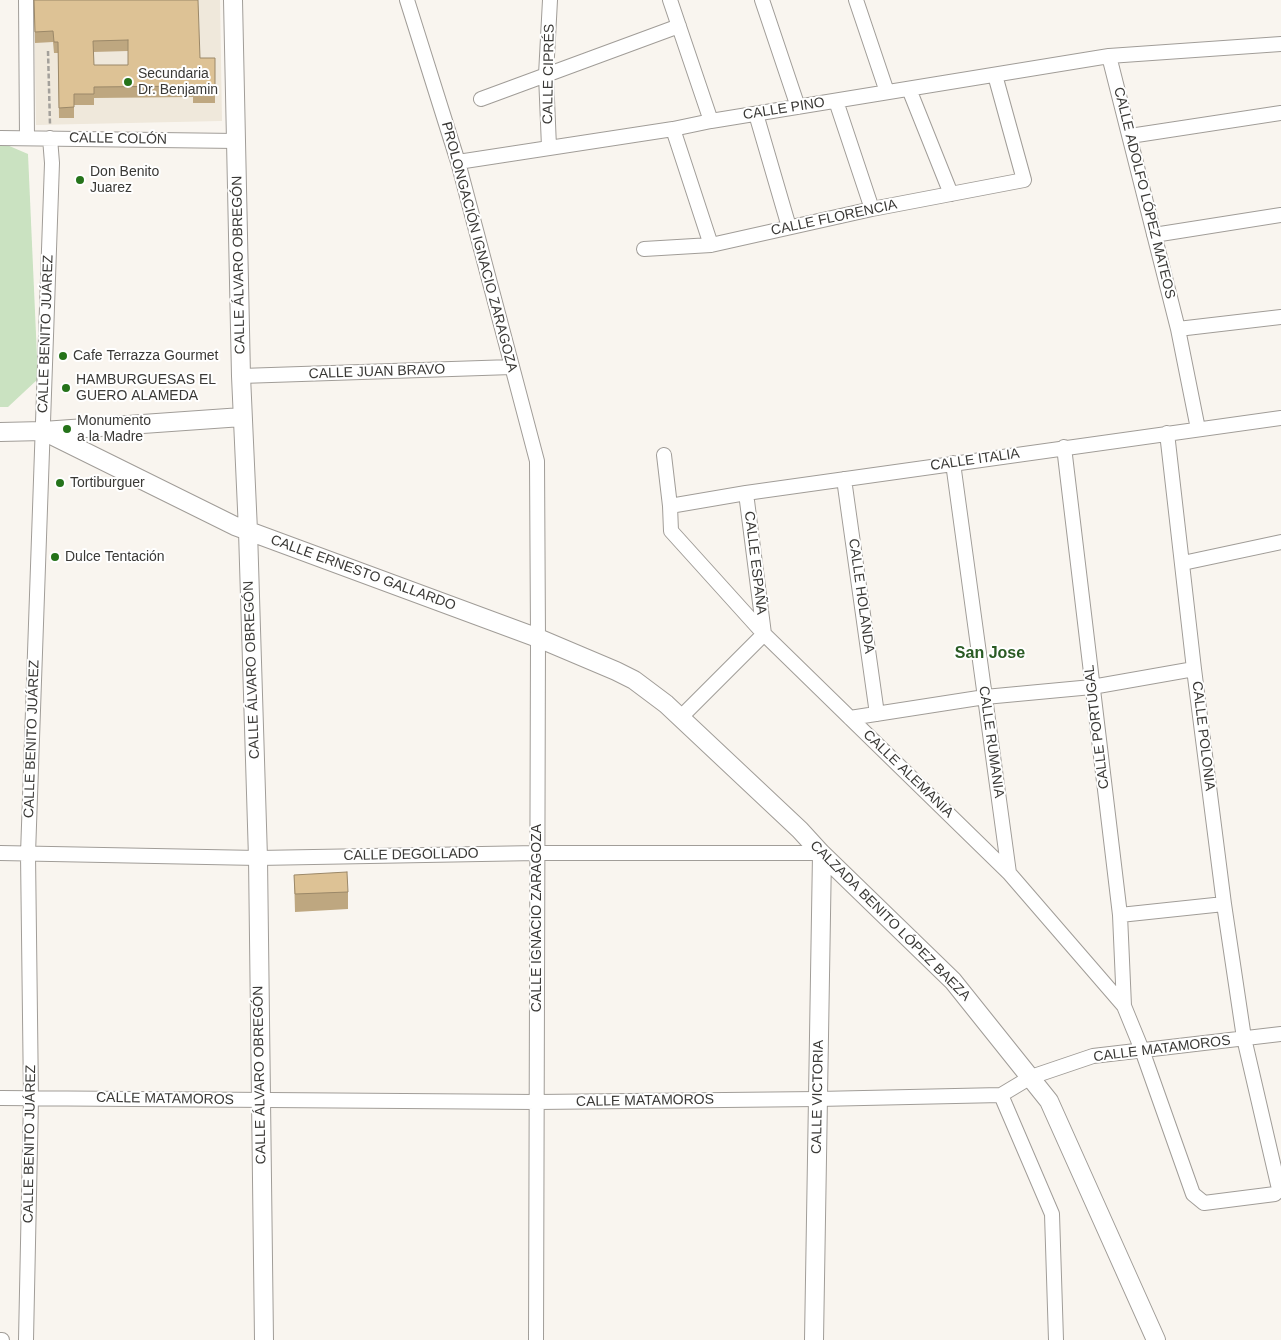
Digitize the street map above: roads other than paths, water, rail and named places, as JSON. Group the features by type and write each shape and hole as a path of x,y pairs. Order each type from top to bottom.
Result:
{"street":[{"path":"26,0 27,138"},
{"name":"CALLE ÁLVARO OBREGÓN","path":"233,0 242,417 248,531 258,858 264,1340"},
{"name":"PROLONGACIÓN IGNACIO ZARAGOZA","path":"408,0 458,162 537,460 537,497"},
{"name":"CALLE CIPRÉS","path":"549,148 546,75 550,0"},
{"path":"670,0 711,121"},
{"path":"762,0 798,107"},
{"path":"856,0 887,92"},
{"path":"481,100 679,26"},
{"name":"CALLE PINO","path":"458,162 673,129 711,121 1110,56 1281,44"},
{"name":"CALLE ADOLFO LÓPEZ MATEOS","path":"1110,56 1178,329"},
{"name":"CALLE FLORENCIA","path":"644,250 711,244 872,209 1024,180 995,75"},
{"path":"909,89 951,194"},
{"path":"836,101 872,209"},
{"path":"1130,136 1281,113"},
{"path":"756,114 789,227"},
{"path":"673,129 711,244"},
{"name":"CALLE COLÓN","path":"0,138 237,141"},
{"name":"CALLE BENITO JUÁREZ","path":"26,1340 31,1098 28,854 52,163 50,138"},
{"path":"1154,235 1281,215"},
{"path":"1198,429 1178,329 1281,317"},
{"name":"CALLE JUAN BRAVO","path":"241,376 512,367"},
{"path":"0,432 43,431 242,417"},
{"name":"CALLE ITALIA","path":"670,506 746,493 1167,432 1281,418"},
{"name":"CALLE ERNESTO GALLARDO","path":"43,431 226,522 538,638 616,671 634,680 666,704 680,718"},
{"name":"CALLE POLONIA","path":"1142,1050 1194,1194 1204,1203 1276,1194 1279,1189 1244,1038 1224,904 1194,669 1167,432"},
{"name":"CALLE PORTUGAL","path":"1064,447 1120,915 1124,1006"},
{"name":"CALLE ALEMANIA","path":"664,455 671,531 764,634 1009,872 1124,1006 1142,1050"},
{"name":"CALLE RUMANIA","path":"953,463 1009,872"},
{"name":"CALLE HOLANDA","path":"844,479 877,714"},
{"name":"CALLE ESPAÑA","path":"746,493 764,634"},
{"name":"CALLE IGNACIO ZARAGOZA","path":"536,1340 537,497"},
{"path":"1182,563 1281,542"},
{"path":"680,718 764,634"},
{"path":"850,718 985,697 1092,687 1194,669"},
{"name":"CALZADA BENITO LÓPEZ BAEZA","path":"680,718 800,830 953,981 1050,1101 1156,1340"},
{"name":"CALLE DEGOLLADO","path":"0,853 258,858 537,853 822,853"},
{"name":"CALLE VICTORIA","path":"814,1340 822,853"},
{"path":"1120,915 1224,904"},
{"name":"CALLE MATAMOROS","path":"0,1098 537,1102 1000,1095 1031,1078 1093,1056 1281,1034"},
{"path":"1000,1095 1052,1214 1056,1340"}],"place":[{"name":"Secundaria Dr. Benjamin","path":"128,82"},
{"name":"Don Benito Juarez","path":"80,180"},
{"name":"Cafe Terrazza Gourmet","path":"63,356"},
{"name":"HAMBURGUESAS EL GUERO ALAMEDA","path":"66,388"},
{"name":"Monumento a la Madre","path":"67,429"},
{"name":"Tortiburguer","path":"60,483"},
{"name":"Dulce Tentación","path":"55,557"}],"district":[{"name":"San Jose","path":"990,654"}]}
